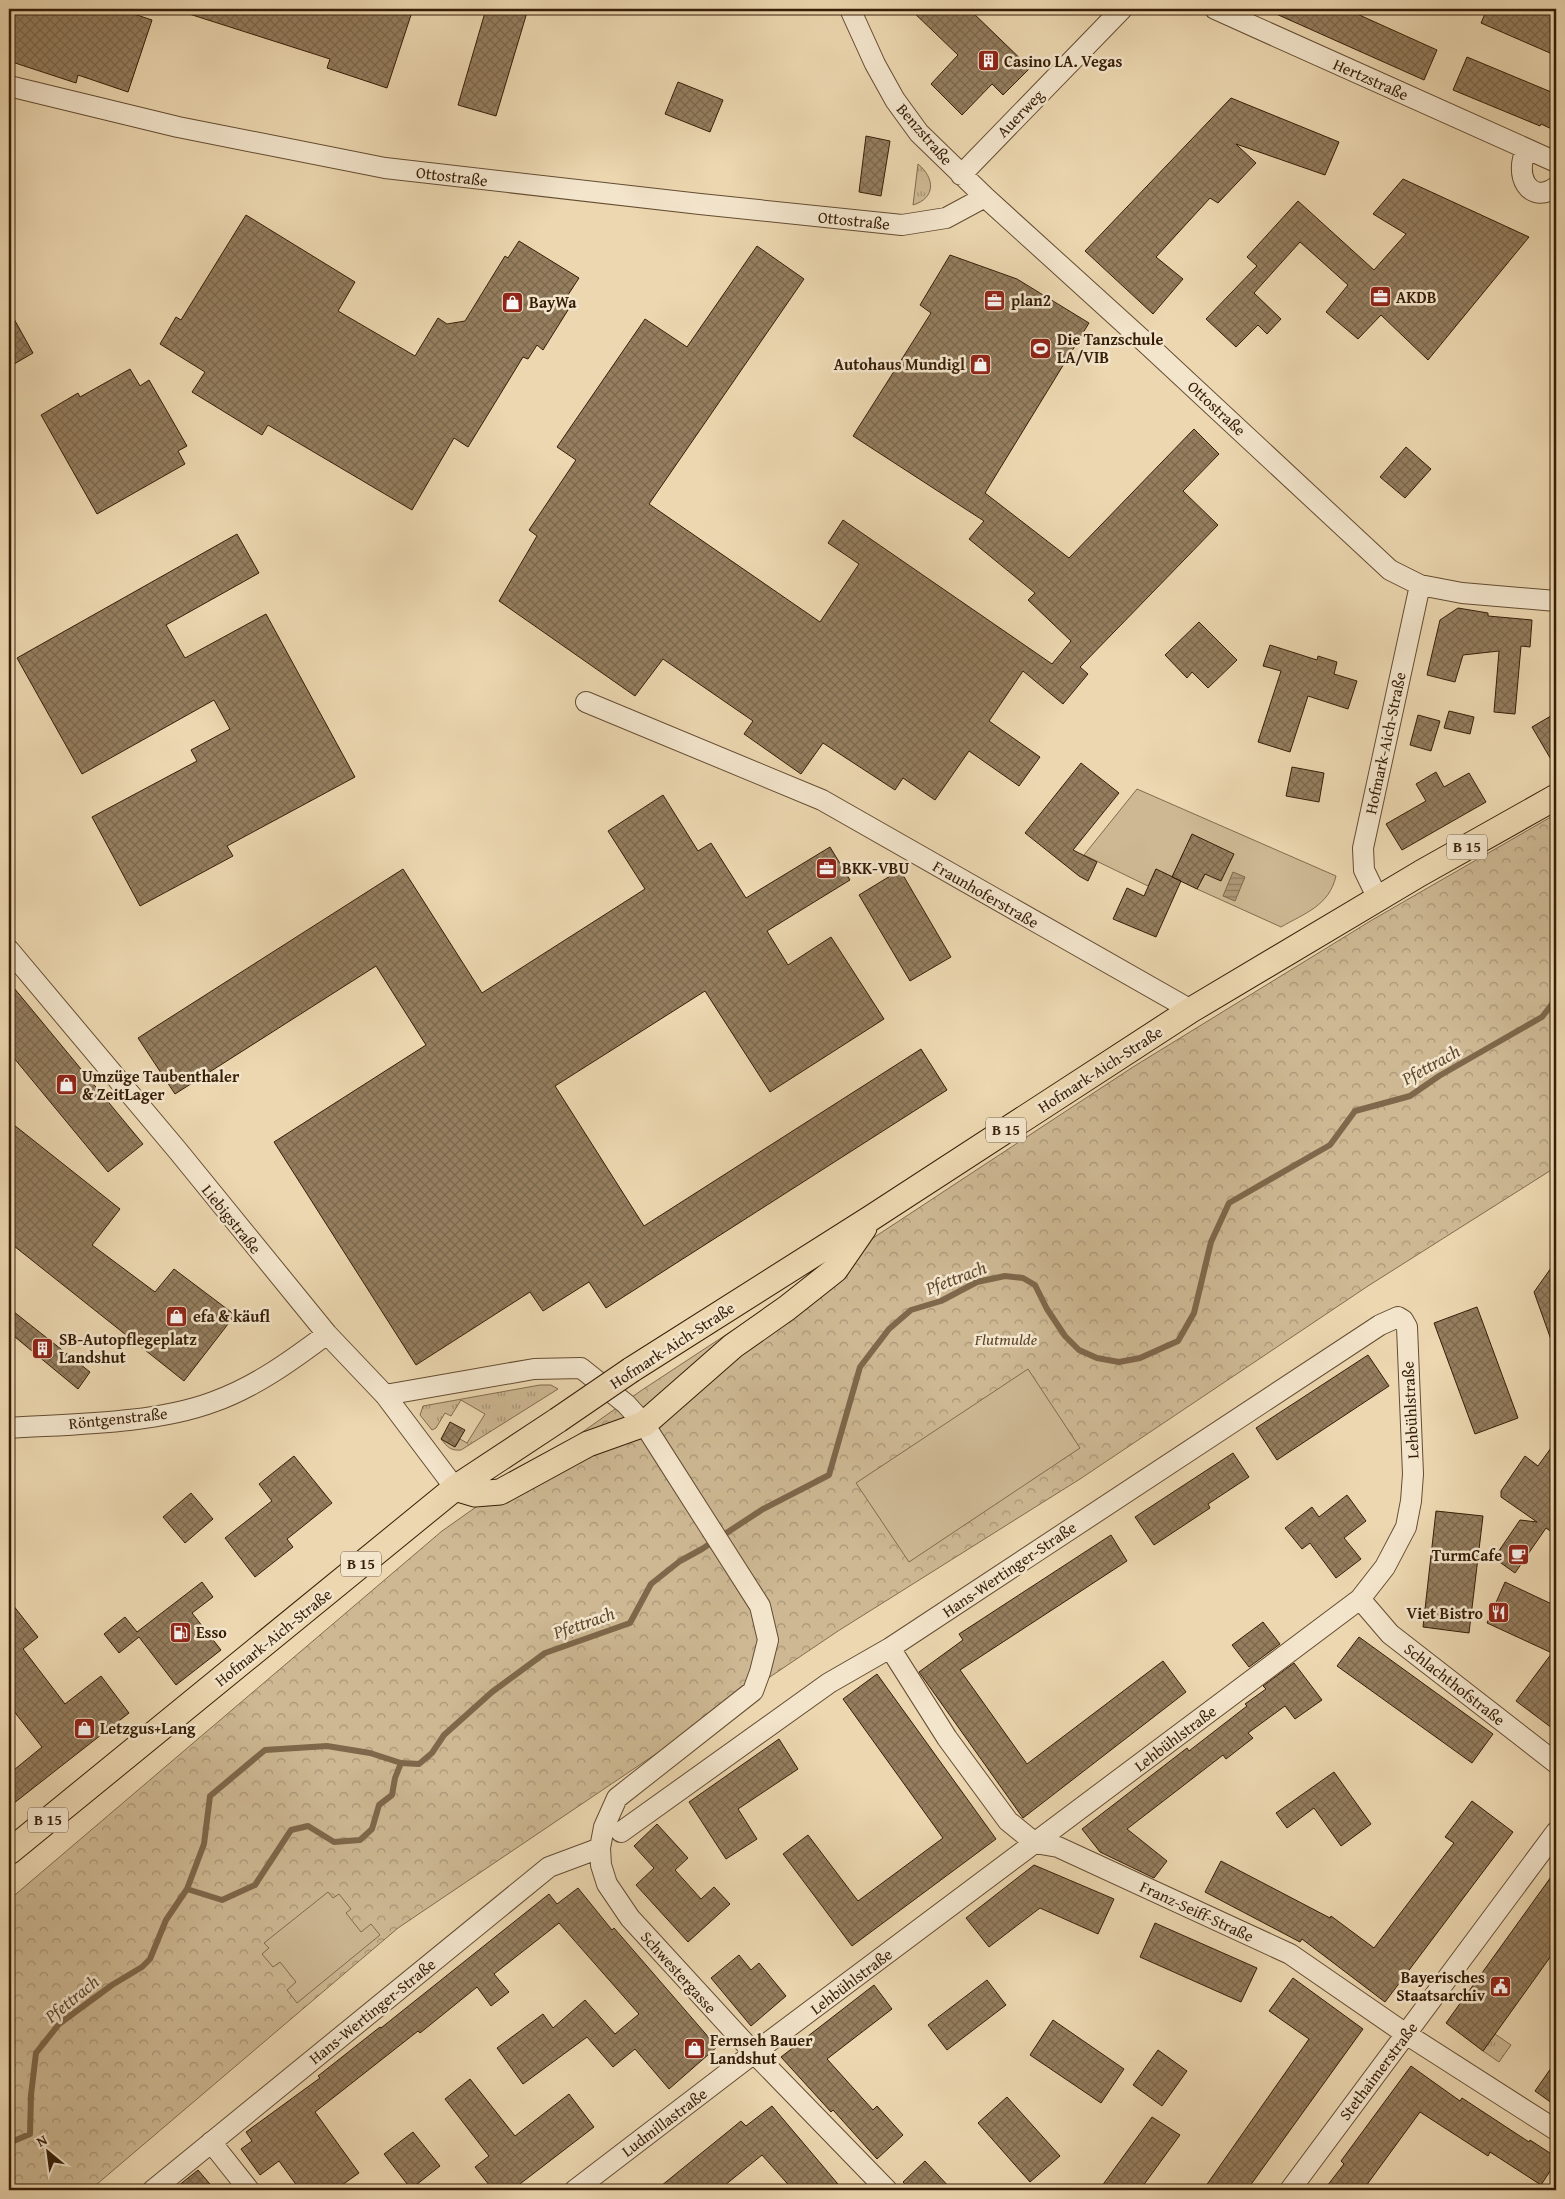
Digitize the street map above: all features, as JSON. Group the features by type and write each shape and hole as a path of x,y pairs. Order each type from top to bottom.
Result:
{"main road":[{"name":"Hofmark-Aich-Straße","path":"9,1852 455,1488 631,1370 871,1218 1191,1010 1378,899 1556,797"},
{"path":"455,1488 475,1494 500,1492 588,1444 644,1424 733,1346 787,1308 835,1270 871,1218"}],"street":[{"name":"Benzstraße","path":"850,9 875,64 906,118 985,198"},
{"name":"Auerweg","path":"961,175 1122,9"},
{"name":"Hertzstraße","path":"1215,9 1556,162"},
{"name":"Ottostraße","path":"9,86 178,127 385,168 902,225 946,218 985,198 1147,344 1390,570 1420,585 1462,593 1556,601"},
{"path":"1527,149 1522,159 1520,171 1525,185 1536,192 1550,191 1556,187"},
{"name":"Hofmark-Aich-Straße","path":"1378,899 1364,870 1363,848 1420,585"},
{"name":"Fraunhoferstraße","path":"586,702 822,800 1191,1010"},
{"name":"Liebigstraße","path":"9,950 147,1114 327,1334 385,1395 455,1488"},
{"name":"Hans-Wertinger-Straße","path":"621,1832 829,1683 890,1648 1380,1325 1398,1317 1403,1320"},
{"name":"Lehbühlstraße","path":"754,2053 1360,1599 1385,1567 1406,1527 1411,1501 1413,1474 1407,1327 1403,1320"},
{"name":"Röntgenstraße","path":"9,1428 148,1418 211,1403 252,1385 327,1334"},
{"path":"385,1395 534,1369 581,1368 626,1404 644,1424 760,1606 768,1640 753,1691 617,1798 604,1827 600,1848"},
{"name":"Schlachthofstraße","path":"1360,1599 1390,1634 1556,1763"},
{"name":"Franz-Seiff-Straße","path":"890,1648 947,1738 1008,1821 1035,1843 1058,1847 1290,1954 1406,2034 1556,2130"},
{"name":"Stethaimerstraße","path":"1290,2190 1556,1832"},
{"name":"Hans-Wertinger-Straße","path":"153,2190 549,1868 600,1848"},
{"name":"Schwestergasse","path":"600,1848 601,1865 607,1884 630,1918 754,2053 887,2190"},
{"name":"Ludmillastraße","path":"575,2190 754,2053"},
{"path":"211,2142 249,2190"}],"green space":[{"path":"918,164 928,175 930,187 926,198 913,205"},
{"path":"1137,789 1336,876 1333,886 1328,895 1315,908 1281,927 1197,889 1205,874 1192,835 1172,877 1156,869 1148,886 1084,855"},
{"name":"Flutmulde","path":"1556,814 1556,1167 1368,1286 1080,1479 838,1631 398,1928 90,2190 9,2190 9,1900 442,1531 642,1390 1133,1067 1372,920"},
{"path":"1028,1369 1080,1448 909,1562 856,1483"},
{"path":"540,1385 551,1385 558,1389 461,1450 450,1448 441,1439 455,1447 460,1439 467,1443 485,1414 461,1400 451,1416 445,1413 436,1428 432,1430 420,1415 423,1406"},
{"path":"328,1892 333,1898 339,1894 351,1909 346,1913 361,1932 371,1924 380,1935 297,2003 287,1990 296,1982 280,1962 273,1967 262,1954 269,1948 264,1943"},
{"path":"1495,2034 1511,2045 1499,2062 1483,2051"}],"shaded area":[{"path":"1233,872 1245,877 1235,901 1223,896"}],"building":[{"path":"9,9 119,9 152,20 128,92 78,75 76,83 9,61"},
{"path":"184,9 413,9 387,88 327,68 330,59 183,12"},
{"path":"486,9 528,9 496,116 458,105"},
{"name":"Casino LA. Vegas","path":"910,9 969,9 1030,68 1003,95 992,84 962,115 931,84 958,55"},
{"path":"1265,9 1346,9 1437,50 1424,80"},
{"path":"1487,9 1556,9 1556,39 1550,53 1481,23"},
{"path":"1467,57 1556,94 1556,131 1453,90"},
{"path":"678,82 723,100 710,132 665,114"},
{"path":"1231,98 1339,142 1325,175 1236,144 1256,163 1218,203 1210,198 1156,257 1183,279 1153,314 1085,251"},
{"path":"866,136 890,141 881,196 859,192"},
{"path":"1403,179 1529,237 1428,360 1381,315 1358,339 1326,312 1348,285 1300,242 1254,293 1281,319 1267,334 1258,325 1236,347 1206,319 1257,266 1247,257 1298,201 1374,270 1406,234 1373,214"},
{"path":"246,215 355,282 338,311 415,356 438,318 447,324 465,321 505,256 508,258 519,241 579,278 566,298 573,302 543,350 537,345 528,359 523,357 468,447 454,438 412,510 268,425 262,435 192,392 205,372 160,344 176,317 181,320"},
{"path":"757,246 804,279 649,504 820,622 859,564 828,543 843,520 1052,664 1071,641 1028,600 1035,593 969,539 984,521 853,436 931,313 920,305 950,255 1017,279 1089,323 985,493 1069,558 1194,429 1219,454 1183,491 1218,525 1080,667 1088,674 1063,704 1023,671 989,721 1040,757 1019,786 969,751 935,800 903,778 895,790 823,743 801,774 744,734 753,721 663,659 635,696 499,601 537,536 529,530 576,460 557,447 645,319 687,347"},
{"path":"9,310 33,353 9,367"},
{"path":"130,369 140,386 149,380 187,446 178,451 185,464 97,514 41,415 78,393 80,397"},
{"path":"1406,447 1431,469 1405,498 1380,477"},
{"path":"237,534 259,573 166,625 185,658 266,614 355,777 227,846 233,856 140,906 92,817 197,761 191,750 230,729 214,700 82,774 17,658"},
{"path":"1458,608 1488,613 1488,616 1532,620 1530,647 1521,646 1515,714 1494,712 1499,651 1463,655 1455,682 1427,675 1440,620"},
{"path":"1199,622 1237,660 1208,688 1192,672 1187,678 1165,655"},
{"path":"1270,645 1317,660 1318,656 1337,662 1334,674 1357,681 1348,709 1308,696 1290,752 1258,742 1281,671 1263,666"},
{"path":"1449,711 1474,717 1470,734 1444,728"},
{"path":"1556,713 1556,768 1532,727"},
{"path":"1418,715 1440,721 1431,751 1410,745"},
{"path":"1081,763 1119,793 1073,850 1097,862 1088,881 1025,833"},
{"path":"1292,767 1324,773 1319,802 1286,796"},
{"path":"1436,772 1444,787 1469,773 1486,802 1402,850 1386,824 1426,801 1416,784"},
{"path":"663,795 698,851 711,843 746,898 830,847 850,880 767,931 788,965 831,937 884,1019 770,1092 705,991 555,1086 644,1226 921,1049 947,1090 606,1308 589,1282 543,1311 530,1292 416,1365 274,1142 426,1045 376,966 175,1094 138,1038 403,869 482,993 645,889 608,831"},
{"path":"1192,834 1234,854 1221,881 1205,874 1197,889 1172,877"},
{"path":"1156,869 1181,881 1156,937 1113,919 1127,888 1144,896"},
{"path":"900,870 951,957 910,981 859,895"},
{"name":"Umzüge Taubenthaler & ZeitLager","path":"9,982 143,1144 108,1172 9,1052"},
{"path":"9,1121 120,1209 92,1245 155,1292 174,1269 235,1315 184,1381 9,1242"},
{"path":"1556,1261 1556,1348 1554,1348 1534,1292"},
{"path":"1477,1307 1518,1418 1475,1434 1434,1323"},
{"name":"SB-Autopflegeplatz Landshut","path":"9,1308 90,1372 78,1389 9,1332"},
{"path":"1368,1355 1389,1386 1277,1460 1256,1428"},
{"path":"450,1422 465,1430 455,1447 441,1439"},
{"path":"1556,1441 1556,1535 1546,1528 1515,1573 1494,1558 1520,1520 1537,1522 1501,1497 1501,1491 1525,1456 1538,1466"},
{"path":"1233,1453 1249,1477 1208,1504 1210,1508 1154,1545 1135,1517"},
{"path":"294,1456 332,1503 287,1539 293,1547 255,1577 225,1538 272,1501 259,1484"},
{"path":"191,1493 213,1519 185,1543 163,1517"},
{"path":"1347,1495 1366,1521 1344,1538 1361,1559 1336,1578 1310,1543 1302,1549 1285,1528 1312,1507 1319,1517"},
{"path":"1436,1511 1483,1516 1469,1633 1423,1627"},
{"path":"1111,1535 1127,1561 960,1670 1027,1764 1163,1661 1186,1692 1023,1818 919,1672 963,1640 959,1634"},
{"name":"Esso","path":"202,1582 213,1597 192,1613 221,1650 176,1685 139,1637 119,1653 104,1634 125,1617 137,1632"},
{"path":"1505,1582 1556,1606 1556,1731 1516,1701 1552,1653 1487,1623"},
{"path":"9,1600 38,1637 23,1649 65,1704 101,1676 129,1713 9,1807 9,1774 42,1747 9,1705"},
{"path":"1263,1622 1280,1644 1249,1667 1232,1645"},
{"path":"1359,1637 1493,1734 1472,1763 1337,1666"},
{"path":"1294,1663 1322,1700 1295,1719 1285,1706 1248,1733 1253,1738 1226,1759 1223,1755 1127,1829 1167,1861 1154,1878 1100,1852 1082,1829 1187,1748 1189,1751 1247,1706 1245,1704 1266,1689 1263,1686"},
{"path":"877,1674 996,1839 852,1946 783,1854 808,1835 858,1901 943,1838 843,1699"},
{"path":"779,1739 798,1769 738,1809 757,1839 726,1859 689,1802"},
{"path":"1334,1772 1371,1824 1341,1846 1314,1808 1287,1828 1276,1813"},
{"path":"1472,1801 1513,1832 1385,2002 1302,1939 1300,1942 1205,1892 1221,1861 1330,1918 1331,1916 1374,1948 1454,1843 1445,1837"},
{"path":"657,1824 688,1858 675,1870 701,1899 714,1887 730,1904 688,1942 636,1885 654,1868 634,1846"},
{"path":"1034,1865 1114,1899 1098,1934 1040,1908 989,1947 966,1918"},
{"name":"Bayerisches Staatsarchiv","path":"1556,1870 1556,1949 1483,2051 1446,2023"},
{"path":"578,1888 612,1930 614,1928 717,2047 669,2089 635,2049 613,2067 587,2037 523,2084 497,2048 543,2014 553,2028 585,2000 615,2034 639,2014 559,1923 494,1974 509,1992 491,2006 477,1987 420,2033 418,2031 315,2112 359,2173 335,2190 300,2190 279,2161 260,2175 241,2149 252,2141 246,2132 320,2078 318,2076 549,1894 557,1904"},
{"path":"1155,1923 1257,1968 1241,2002 1140,1957"},
{"path":"739,1955 751,1970 759,1963 786,1996 751,2026 711,1978"},
{"path":"1293,1978 1363,2029 1247,2190 1203,2190 1309,2039 1269,2011"},
{"path":"987,1980 1006,2005 947,2050 928,2025"},
{"path":"874,1985 892,2009 827,2059 873,2110 877,2106 903,2135 877,2159 833,2110 831,2112 781,2057"},
{"path":"1053,2020 1124,2069 1101,2103 1030,2055"},
{"path":"1158,2050 1187,2071 1162,2106 1133,2085"},
{"path":"1556,2061 1556,2106 1535,2091"},
{"path":"1411,2066 1460,2101 1462,2098 1529,2142 1530,2140 1556,2157 1556,2162 1541,2185 1490,2152 1488,2156 1420,2112 1363,2190 1324,2190 1344,2164 1341,2161"},
{"path":"470,2079 515,2136 569,2094 594,2127 512,2190 493,2190 475,2167 489,2156 445,2099"},
{"path":"1007,2097 1060,2156 1030,2182 978,2123"},
{"path":"772,2106 843,2190 793,2190 762,2155 719,2190 656,2190 741,2121 746,2126"},
{"path":"1152,2117 1180,2135 1140,2190 1099,2190"},
{"path":"413,2132 440,2166 411,2189 384,2154"},
{"path":"925,2161 952,2190 910,2190 903,2182"},
{"path":"198,2170 215,2190 173,2190"}],"waterway":[{"name":"Pfettrach","path":"9,2143 30,2134 31,2095 36,2053 59,2024 112,1985 142,1967 150,1959 166,1920 187,1889 222,1900 255,1885 291,1830 308,1826 334,1842 360,1840 372,1829 379,1805 392,1795 395,1778 401,1763 419,1764 432,1753 444,1735 492,1692 545,1653 630,1623 651,1584 680,1561 702,1549 763,1509 829,1475 860,1367 889,1329 911,1310 941,1301 977,1282 1005,1276 1023,1278 1035,1285 1047,1309 1065,1336 1079,1350 1097,1358 1119,1362 1140,1358 1178,1341 1194,1313 1211,1242 1229,1203 1330,1145 1355,1111 1410,1096 1439,1076 1542,1017 1556,999"},
{"name":"Pfettrach","path":"187,1889 204,1844 210,1796 265,1750 327,1746 370,1753 401,1763"}],"place":[{"name":"Casino LA. Vegas","path":"988,61"},
{"name":"AKDB","path":"1380,297"},
{"name":"plan2","path":"995,300"},
{"name":"BayWa","path":"513,302"},
{"name":"Die Tanzschule LA/VIB","path":"1041,348"},
{"name":"Autohaus Mundigl","path":"981,364"},
{"name":"BKK-VBU","path":"826,868"},
{"name":"Umzüge Taubenthaler & ZeitLager","path":"66,1085"},
{"name":"efa & käufl","path":"177,1316"},
{"name":"SB-Autopflegeplatz Landshut","path":"43,1348"},
{"name":"TurmCafe","path":"1518,1555"},
{"name":"Viet Bistro","path":"1499,1613"},
{"name":"Esso","path":"180,1632"},
{"name":"Letzgus+Lang","path":"84,1728"},
{"name":"Bayerisches Staatsarchiv","path":"1501,1986"},
{"name":"Fernseh Bauer Landshut","path":"694,2049"}]}
